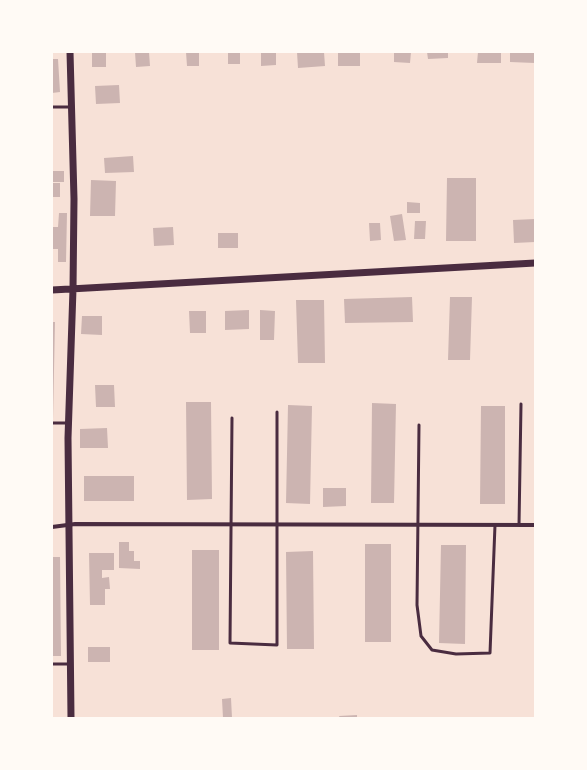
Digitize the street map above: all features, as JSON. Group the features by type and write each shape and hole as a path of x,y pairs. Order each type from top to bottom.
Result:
{"street":[{"path":"70,52 74,199 73,289 68,423 71,718"},
{"path":"52,290 535,263"},
{"path":"52,527 69,525 535,525"}],"lane":[{"path":"52,107 72,107"},
{"path":"519,525 521,404"},
{"path":"232,418 230,643 277,645 277,412"},
{"path":"52,424 68,423"},
{"path":"419,425 417,605 422,636 432,650 456,654 490,653 495,525"},
{"path":"52,664 71,664"}],"building":[{"path":"92,52 106,52 106,67 92,67"},
{"path":"135,52 149,52 150,66 136,67"},
{"path":"186,52 199,52 199,66 187,66"},
{"path":"228,52 240,52 240,64 228,64"},
{"path":"261,52 276,52 276,65 261,66"},
{"path":"297,52 324,52 325,66 298,68"},
{"path":"338,52 360,52 360,66 338,66"},
{"path":"394,52 411,52 410,63 394,62"},
{"path":"427,52 448,52 448,58 428,59"},
{"path":"478,52 501,52 501,63 477,63"},
{"path":"510,52 535,52 535,63 510,62"},
{"path":"52,59 58,59 60,92 52,93"},
{"path":"119,85 120,103 96,104 95,86"},
{"path":"133,156 134,172 105,173 104,158"},
{"path":"52,171 64,171 64,182 52,182"},
{"path":"447,178 476,178 476,241 446,241"},
{"path":"91,180 116,181 115,216 90,216"},
{"path":"52,183 60,183 60,197 52,197"},
{"path":"407,202 420,203 420,213 407,213"},
{"path":"59,213 67,213 66,262 58,262 58,249 52,249 52,227 58,227"},
{"path":"402,214 406,240 394,241 390,216"},
{"path":"535,219 535,242 514,243 513,220"},
{"path":"415,221 426,221 425,239 414,239"},
{"path":"369,223 380,223 381,240 370,241"},
{"path":"173,227 174,245 154,246 153,228"},
{"path":"218,233 238,233 238,248 218,248"},
{"path":"412,297 413,322 345,323 344,299"},
{"path":"450,297 472,297 470,360 448,360"},
{"path":"296,300 324,300 325,363 298,363"},
{"path":"249,310 249,329 225,330 225,311"},
{"path":"260,310 275,311 274,340 260,340"},
{"path":"189,311 206,311 206,333 190,333"},
{"path":"82,316 102,316 102,335 81,334"},
{"path":"52,322 55,322 53,419 52,419"},
{"path":"95,385 114,385 115,407 96,407"},
{"path":"186,402 211,402 212,499 187,500"},
{"path":"372,403 396,404 394,503 371,503"},
{"path":"288,405 312,406 310,504 286,503"},
{"path":"481,406 505,406 505,504 480,504"},
{"path":"107,428 108,448 80,448 80,429"},
{"path":"84,476 134,476 134,501 84,501"},
{"path":"323,488 346,488 346,506 323,507"},
{"path":"119,542 129,542 129,551 134,551 134,561 140,561 140,569 119,568"},
{"path":"365,544 391,544 391,642 365,642"},
{"path":"441,545 466,545 465,644 439,643"},
{"path":"192,550 219,550 219,650 192,650"},
{"path":"313,551 314,649 287,649 286,552"},
{"path":"89,553 114,553 114,570 102,570 102,578 109,577 110,589 105,589 105,605 90,605"},
{"path":"52,557 60,557 61,656 52,656"},
{"path":"88,647 110,647 110,662 88,662"},
{"path":"231,698 232,718 223,718 222,699"},
{"path":"357,715 357,718 340,718 339,716"}]}
